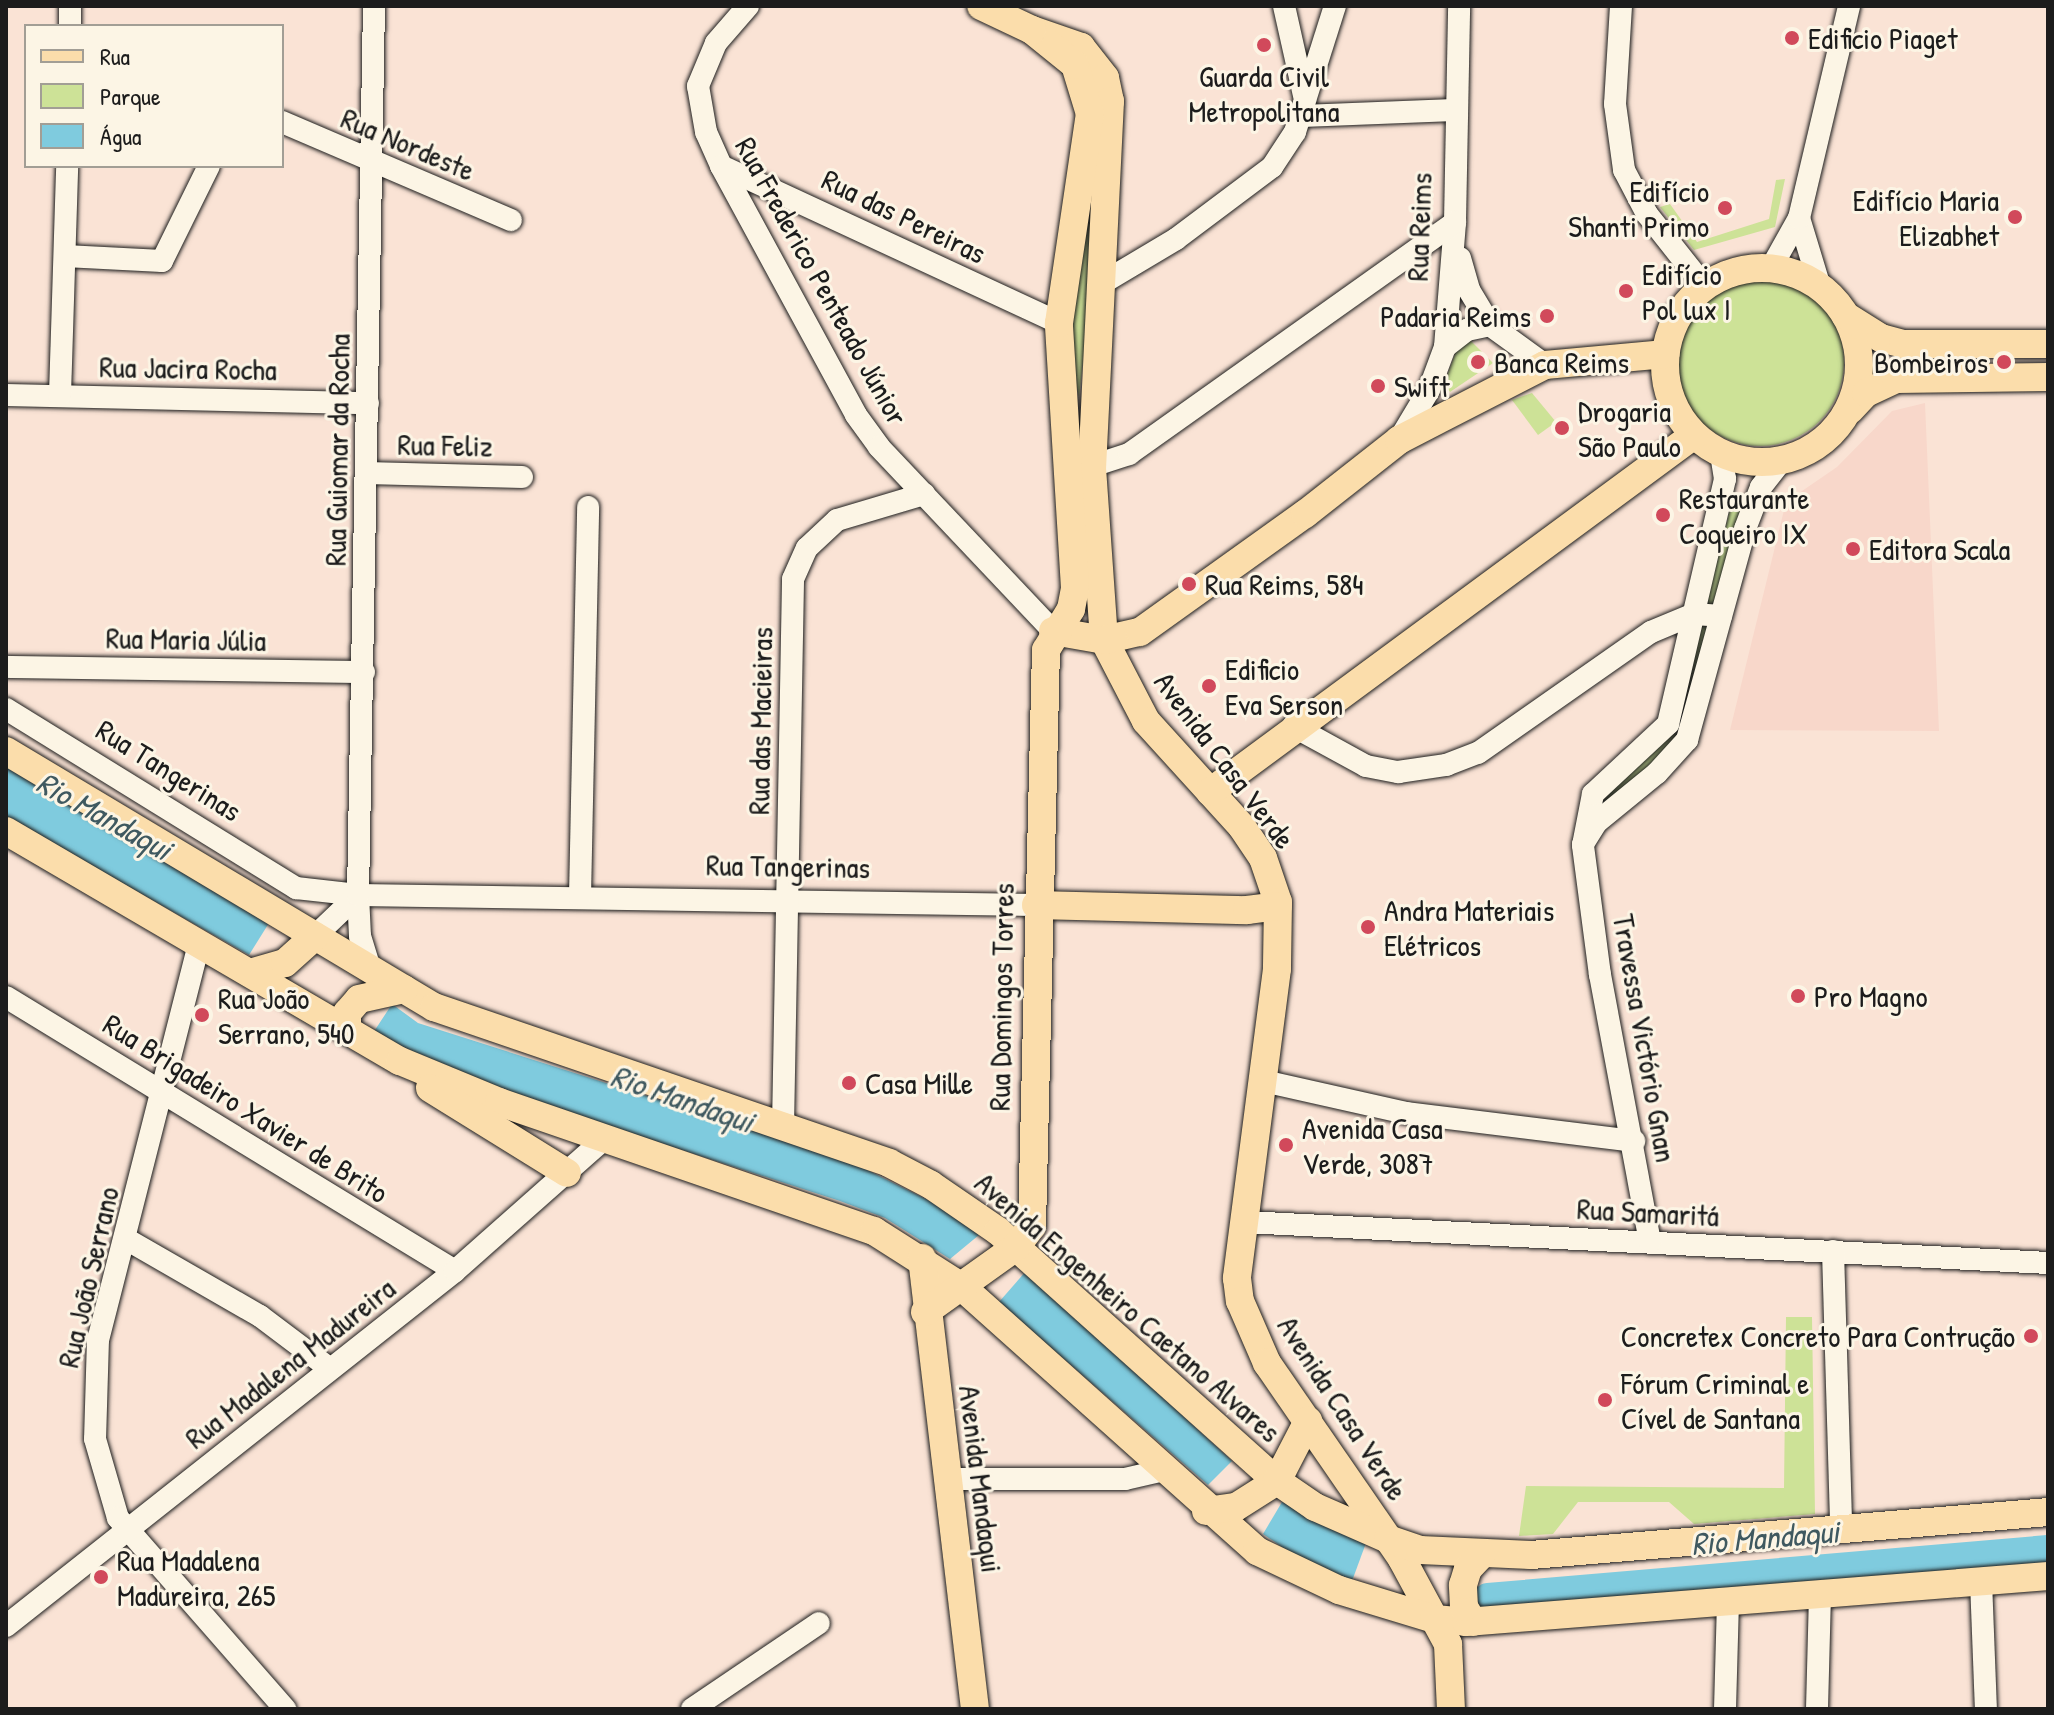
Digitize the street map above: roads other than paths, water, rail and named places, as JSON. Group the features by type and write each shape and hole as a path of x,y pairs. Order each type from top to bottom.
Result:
{"main road":[{"name":"Avenida Casa Verde","path":"981,6 1032,30 1081,47 1105,78 1111,122 1104,282 1082,470 1075,588 1071,609 1053,631"},
{"name":"Avenida Casa Verde","path":"1032,30 1075,65 1090,114 1059,323 1104,640 1146,721 1210,792 1263,858 1278,906 1277,969 1237,1278 1240,1301 1267,1363 1388,1539 1434,1619 1451,1656 1451,1709"},
{"path":"2048,344 1903,344 1881,338 1846,316 1820,287 1771,268 1725,275 1704,286 1685,305 1665,354 1671,398 1694,435 1721,453 1750,461 1781,461 1819,444 1866,393 1896,379 2048,377"},
{"path":"1846,316 1859,365 1846,414"},
{"path":"1545,365 1665,354"},
{"name":"Rua Reims","path":"1053,631 1120,640 1162,620 1399,440 1545,365"},
{"path":"1210,792 1293,726 1694,435"},
{"name":"Rua Domingos Torres","path":"925,1312 1016,1247 1032,1226 1036,905 1046,650 1053,631"},
{"name":"Avenida Engenheiro Caetano Alvares","path":"6,751 404,989 493,1030 903,1170 974,1211 1277,1481 1315,1507 1388,1539 1420,1550 1481,1555 2048,1512"},
{"path":"6,831 400,1061 604,1139 874,1231 922,1258 962,1287 1206,1511 1257,1551 1339,1590 1434,1619 1473,1622 1820,1597 2048,1576"},
{"name":"Rua Tangerinas","path":"1036,905 1247,910 1278,906"},
{"path":"250,973 285,963 310,933"},
{"path":"347,1030 347,1013 359,999 404,989"},
{"path":"400,1061 419,1082 567,1173"},
{"name":"Avenida Mandaqui","path":"922,1258 925,1312 975,1709"},
{"path":"1206,1511 1236,1507 1277,1481 1308,1421"},
{"path":"1473,1622 1464,1607 1463,1585 1481,1555"}],"street":[{"name":"Rua Guiomar da Rocha","path":"370,969 360,936 358,895 374,6"},
{"name":"Rua Frederico Penteado Júnior","path":"748,6 716,43 698,86 706,132 721,166 856,415 924,494 1053,631"},
{"path":"1284,6 1302,109"},
{"path":"1104,282 1258,180 1283,152 1302,109 1335,6"},
{"name":"Rua Reims","path":"1399,440 1429,390 1445,347 1455,228 1459,6"},
{"path":"1621,6 1615,104 1624,170 1647,214 1704,286"},
{"path":"1771,268 1799,218 1849,6"},
{"path":"1302,109 1456,110"},
{"name":"Rua Nordeste","path":"284,123 511,220"},
{"name":"Rua das Pereiras","path":"721,166 1059,323"},
{"path":"60,395 67,168"},
{"path":"65,256 162,261 208,168"},
{"path":"1799,218 1820,287"},
{"path":"1082,470 1129,454 1455,228 1469,290 1490,325 1545,365"},
{"path":"1445,347 1467,330 1490,325"},
{"name":"Rua Jacira Rocha","path":"6,395 368,403"},
{"name":"Travessa Victório Gnan","path":"1650,1242 1634,1141 1600,975 1583,845 1593,794 1668,724 1725,479 1721,453"},
{"path":"1583,845 1597,822 1657,773 1687,740 1745,529 1761,487 1781,461"},
{"name":"Rua Feliz","path":"367,473 522,477"},
{"name":"Rua das Macieiras","path":"783,1127 793,579 807,548 837,520 924,494"},
{"path":"580,897 588,507"},
{"path":"1293,726 1366,766 1398,772 1446,765 1478,753 1651,632 1694,614 1721,616"},
{"name":"Rua Maria Júlia","path":"6,667 364,672"},
{"name":"Rua Tangerinas","path":"6,709 296,888 358,895 1036,905"},
{"path":"296,888 310,933 358,895"},
{"name":"Rua João Serrano","path":"199,944 98,1339 93,1393 105,1487 128,1530 282,1708"},
{"name":"Rua Brigadeiro Xavier de Brito","path":"6,997 455,1271"},
{"path":"1263,1081 1406,1113 1634,1141"},
{"name":"Rua Madalena Madureira","path":"6,1626 455,1271 604,1139"},
{"name":"Rua Samaritá","path":"1245,1222 2048,1263"},
{"path":"126,1239 260,1316 329,1368"},
{"path":"1833,1251 1841,1528"},
{"path":"948,1479 1125,1479 1164,1470"},
{"path":"1981,1581 1986,1709"},
{"path":"1817,1709 1820,1597"},
{"path":"1725,1709 1728,1602"},
{"path":"692,1709 819,1623"}],"water":[{"path":"6,767 269,923 249,955 6,817"},
{"path":"392,1004 418,1023 845,1159 952,1212 979,1235 950,1259 885,1218 840,1201 496,1090 373,1033"},
{"path":"1026,1271 1232,1461 1208,1485 999,1302"},
{"path":"1282,1502 1366,1543 1352,1581 1295,1556 1263,1534"}],"waterway":[{"name":"Rio Mandaqui","path":"1488,1598 2048,1550"}],"place":[{"name":"Edificio Piaget","path":"1792,38"},
{"name":"Guarda Civil Metropolitana","path":"1264,45"},
{"name":"Edifício Shanti Primo","path":"1725,208"},
{"name":"Edifício Maria Elizabhet","path":"2015,217"},
{"name":"Edifício Pol lux I","path":"1626,291"},
{"name":"Padaria Reims","path":"1547,316"},
{"name":"Banca Reims","path":"1478,362"},
{"name":"Bombeiros","path":"2004,362"},
{"name":"Swift","path":"1378,386"},
{"name":"Drogaria São Paulo","path":"1562,428"},
{"name":"Restaurante Coqueiro IX","path":"1663,515"},
{"name":"Editora Scala","path":"1853,549"},
{"name":"Rua Reims, 584","path":"1189,584"},
{"name":"Edificio Eva Serson","path":"1209,686"},
{"name":"Andra Materiais Elétricos","path":"1368,927"},
{"name":"Pro Magno","path":"1798,996"},
{"name":"Rua João Serrano, 540","path":"202,1015"},
{"name":"Casa Mille","path":"849,1083"},
{"name":"Avenida Casa Verde, 3087","path":"1286,1145"},
{"name":"Concretex Concreto Para Contrução","path":"2031,1336"},
{"name":"Fórum Criminal e Cível de Santana","path":"1605,1400"},
{"name":"Rua Madalena Madureira, 265","path":"101,1577"}]}
